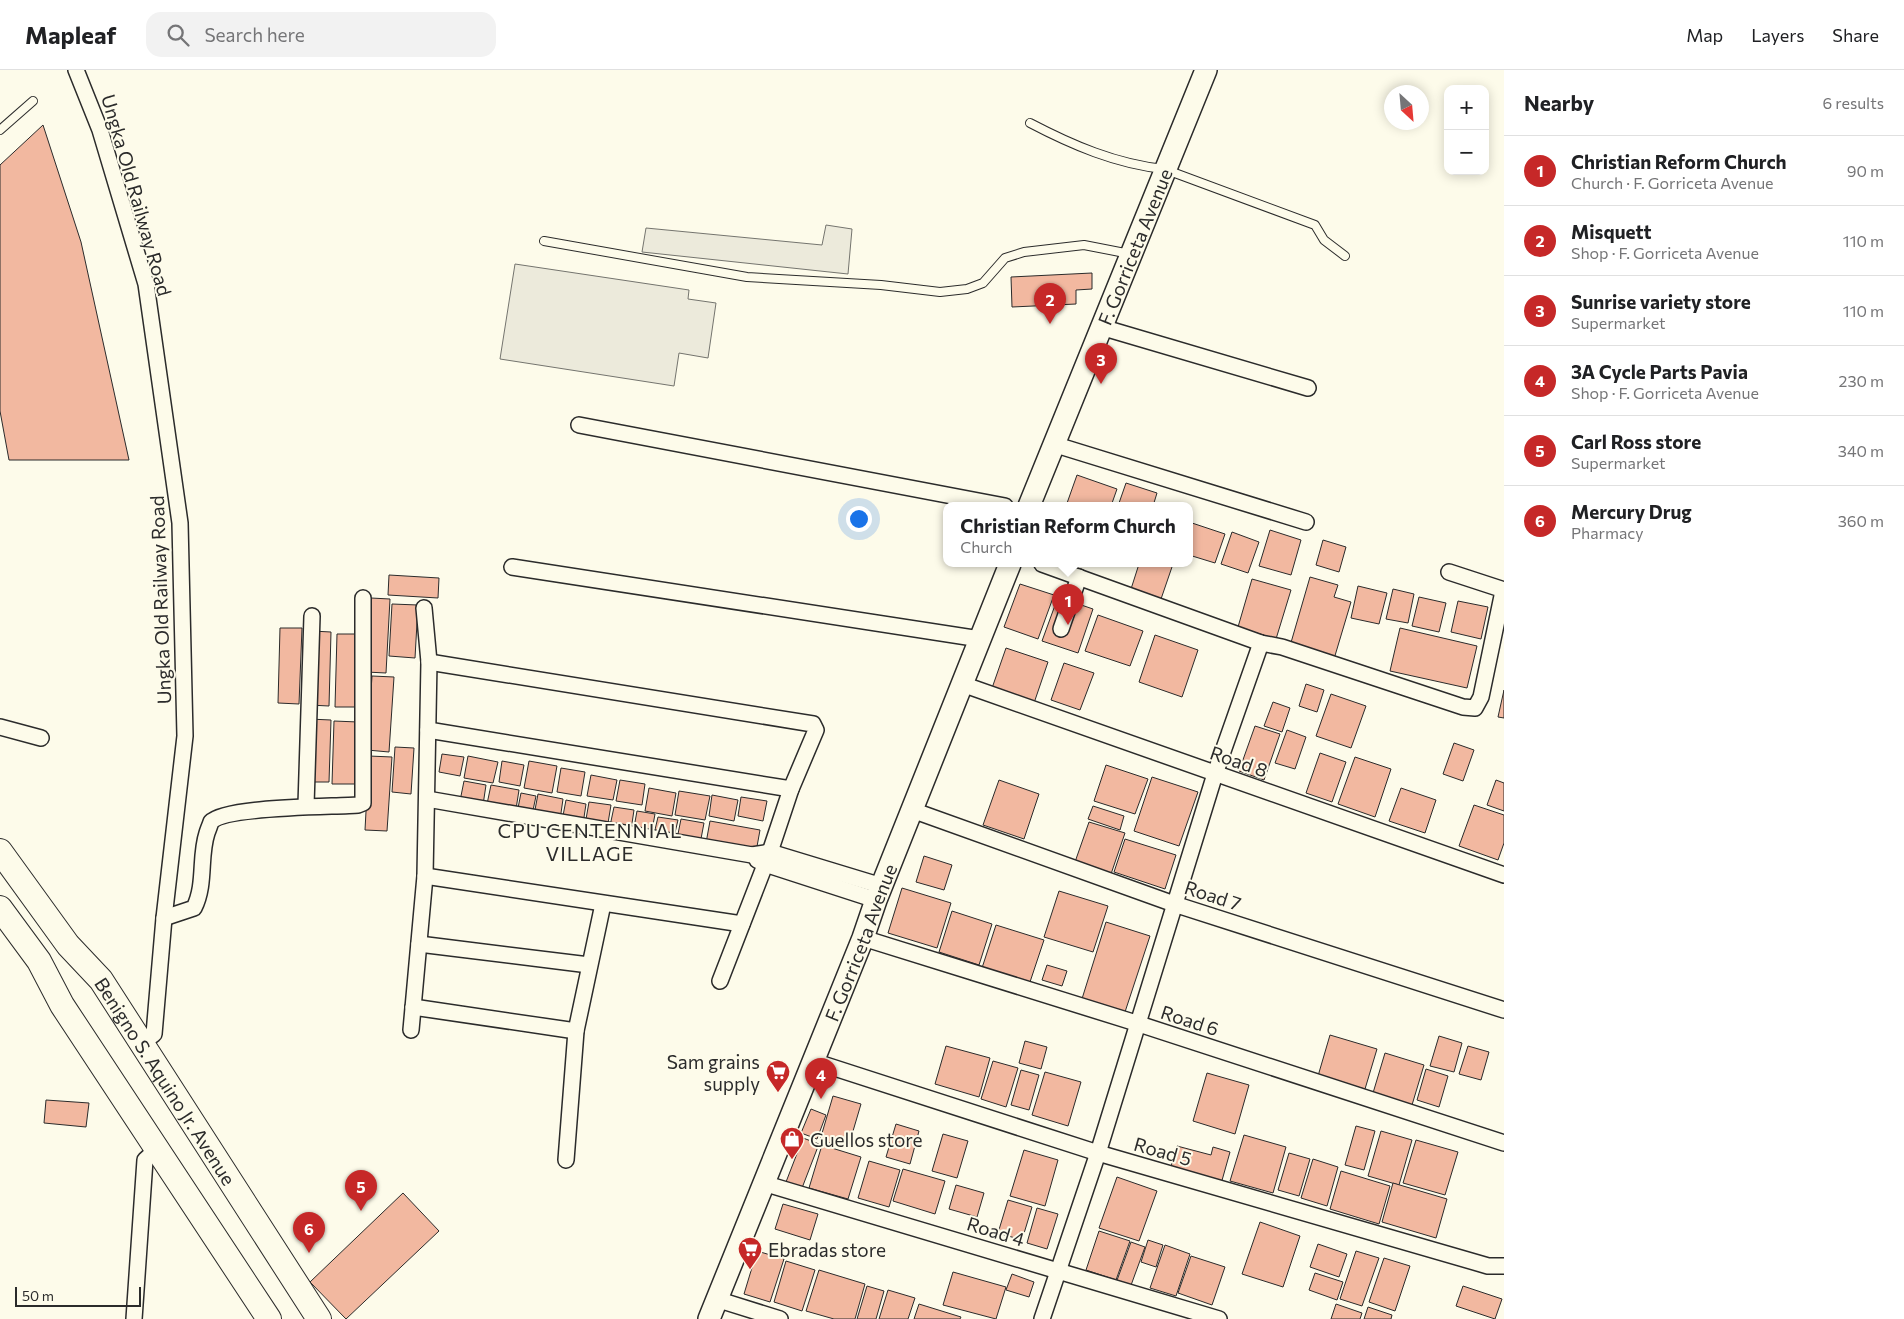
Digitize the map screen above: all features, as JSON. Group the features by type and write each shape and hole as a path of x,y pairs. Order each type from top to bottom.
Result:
{"main road":[{"name":"F. Gorriceta Avenue","path":"1031,502 1132,254 1164,169 1206,70"},
{"name":"F. Gorriceta Avenue","path":"708,1319 864,938 879,893 1009,567"},
{"name":"Benigno S. Aquino Jr. Avenue","path":"0,851 68,945 101,980 319,1319"},
{"path":"28,888 0,909 39,961 62,1005 269,1319"}],"street":[{"name":"Ungka Old Railway Road","path":"76,70 100,130 146,284 180,523 185,736 164,918 154,1034 142,1043"},
{"path":"1101,327 1308,388"},
{"path":"579,425 985,502"},
{"path":"1053,444 1306,522"},
{"path":"512,567 980,639"},
{"path":"1051,567 1261,643 1282,647 1463,707 1475,708 1481,697 1502,596 1501,590 1449,572"},
{"path":"1062,629 1079,577"},
{"path":"164,918 194,908 200,896 206,835 212,822 222,816 306,805 324,807 361,805 363,803 363,598"},
{"path":"411,1030 425,876 429,662 424,608"},
{"path":"306,805 312,616"},
{"path":"1042,1319 1098,1153 1136,1023 1215,774 1261,643"},
{"path":"429,662 813,724 816,730 791,789 768,858 720,981"},
{"name":"Road 8","path":"962,684 1504,875"},
{"path":"0,727 41,738"},
{"path":"428,730 791,789"},
{"path":"427,799 768,858 879,893"},
{"name":"Road 7","path":"912,810 1174,904 1504,1010"},
{"path":"425,876 742,924"},
{"path":"566,1160 576,1031 603,904"},
{"name":"Road 6","path":"864,938 1136,1023 1504,1143"},
{"path":"419,944 589,965"},
{"path":"413,1007 576,1031"},
{"name":"Road 5","path":"813,1062 1098,1153 1488,1266 1504,1266"},
{"path":"134,1319 145,1160 157,1149"},
{"name":"Road 4","path":"763,1183 1218,1319"},
{"path":"716,1299 780,1319"}],"lane":[{"path":"0,130 33,100"},
{"path":"1030,123 1062,140 1101,155 1144,167 1164,169 1315,225 1324,240 1344,256"},
{"path":"544,241 748,278 881,285 940,292 967,289 983,283 1005,258 1024,252 1084,244 1132,254"}],"shaded area":[{"path":"826,225 852,229 848,274 642,252 646,228 822,245"},
{"path":"515,264 689,290 688,299 716,303 708,358 679,353 674,386 500,359"}],"building":[{"path":"43,125 81,242 129,460 9,460 0,411 0,165"},
{"path":"1092,273 1092,289 1076,290 1076,304 1012,307 1011,277"},
{"path":"1077,475 1117,489 1112,502 1067,502"},
{"path":"1126,483 1157,493 1154,502 1119,502"},
{"path":"1193,523 1225,534 1215,563 1193,556"},
{"path":"1270,530 1301,540 1291,575 1259,566"},
{"path":"1232,532 1259,542 1248,573 1221,564"},
{"path":"1323,540 1346,547 1339,572 1316,565"},
{"path":"1138,567 1172,567 1161,599 1131,589"},
{"path":"389,575 439,578 438,598 388,595"},
{"path":"1310,577 1338,585 1334,597 1351,602 1334,659 1290,646"},
{"path":"1252,579 1291,590 1276,639 1238,627"},
{"path":"1020,584 1054,595 1038,639 1004,627"},
{"path":"1358,586 1387,593 1379,624 1351,618"},
{"path":"1393,589 1414,594 1408,623 1386,619"},
{"path":"1058,597 1093,609 1078,653 1042,641"},
{"path":"1419,597 1446,603 1439,632 1412,626"},
{"path":"371,598 390,599 386,673 366,672"},
{"path":"1458,601 1488,607 1481,639 1451,632"},
{"path":"392,604 418,605 415,658 389,656"},
{"path":"1098,615 1143,631 1130,666 1085,651"},
{"path":"280,628 302,628 299,704 278,703"},
{"path":"1400,628 1477,646 1467,688 1390,671"},
{"path":"312,631 331,632 329,706 309,705"},
{"path":"337,634 358,634 356,707 335,707"},
{"path":"1155,635 1198,650 1182,697 1139,682"},
{"path":"1006,648 1048,662 1033,706 991,691"},
{"path":"1064,663 1094,673 1080,710 1051,700"},
{"path":"372,676 394,677 389,752 367,750"},
{"path":"1306,684 1324,690 1317,712 1299,706"},
{"path":"1504,690 1504,718 1498,717"},
{"path":"1331,694 1366,706 1351,748 1316,736"},
{"path":"1273,702 1290,708 1282,732 1264,726"},
{"path":"309,719 331,720 329,782 307,782"},
{"path":"334,721 358,722 356,784 332,784"},
{"path":"1255,726 1280,734 1264,780 1239,771"},
{"path":"1287,730 1306,737 1295,769 1275,763"},
{"path":"1454,743 1474,750 1463,781 1443,774"},
{"path":"395,747 414,748 411,794 392,792"},
{"path":"1320,753 1346,762 1332,802 1306,793"},
{"path":"442,754 464,757 460,776 439,772"},
{"path":"369,756 392,757 387,831 365,830"},
{"path":"468,756 498,762 493,783 464,778"},
{"path":"1355,757 1391,769 1375,817 1338,804"},
{"path":"502,761 524,765 520,786 499,782"},
{"path":"529,761 557,766 552,793 524,788"},
{"path":"1106,765 1148,779 1135,814 1094,801"},
{"path":"561,768 585,772 581,796 557,792"},
{"path":"591,775 617,780 613,800 587,796"},
{"path":"1152,777 1198,792 1179,846 1134,831"},
{"path":"620,780 645,784 642,805 616,801"},
{"path":"999,780 1039,794 1024,839 983,825"},
{"path":"1496,780 1504,783 1504,811 1487,805"},
{"path":"464,781 486,785 483,805 460,801"},
{"path":"491,785 519,790 516,809 487,804"},
{"path":"649,788 676,793 672,816 645,811"},
{"path":"1401,788 1436,800 1425,833 1389,821"},
{"path":"679,791 710,796 705,820 675,815"},
{"path":"521,793 536,796 532,815 517,813"},
{"path":"538,794 563,799 560,820 534,815"},
{"path":"712,795 738,800 734,821 709,816"},
{"path":"741,797 767,801 763,821 738,816"},
{"path":"566,800 586,804 583,824 562,821"},
{"path":"589,802 611,805 607,829 585,825"},
{"path":"1474,805 1504,815 1504,843 1498,860 1459,846"},
{"path":"1093,806 1124,816 1120,830 1088,819"},
{"path":"614,807 634,810 631,830 610,826"},
{"path":"637,811 655,814 651,836 633,833"},
{"path":"658,817 678,820 674,837 654,834"},
{"path":"681,819 704,823 700,844 677,839"},
{"path":"710,821 760,830 756,852 706,843"},
{"path":"1089,822 1125,833 1111,874 1075,862"},
{"path":"1125,839 1176,855 1165,889 1114,872"},
{"path":"924,856 952,865 944,890 916,882"},
{"path":"902,888 951,903 937,948 888,933"},
{"path":"1059,891 1108,906 1093,952 1044,937"},
{"path":"952,911 992,924 979,965 939,952"},
{"path":"1106,922 1150,936 1124,1015 1081,1002"},
{"path":"996,925 1044,940 1030,982 982,968"},
{"path":"1047,965 1067,971 1062,986 1042,980"},
{"path":"1330,1035 1377,1049 1365,1089 1318,1076"},
{"path":"1439,1036 1462,1043 1454,1072 1430,1066"},
{"path":"1025,1041 1047,1047 1041,1069 1019,1063"},
{"path":"946,1046 990,1058 979,1097 935,1084"},
{"path":"1468,1046 1489,1052 1481,1080 1459,1074"},
{"path":"1385,1053 1424,1065 1412,1105 1373,1093"},
{"path":"993,1061 1018,1068 1006,1107 981,1099"},
{"path":"1426,1069 1448,1076 1439,1107 1417,1100"},
{"path":"1021,1070 1039,1075 1029,1110 1011,1105"},
{"path":"1045,1072 1081,1082 1068,1126 1032,1115"},
{"path":"1207,1073 1249,1085 1235,1134 1193,1121"},
{"path":"833,1096 861,1104 848,1148 820,1140"},
{"path":"46,1100 89,1103 86,1127 44,1123"},
{"path":"811,1109 826,1115 817,1139 801,1133"},
{"path":"896,1124 919,1131 910,1164 886,1157"},
{"path":"1356,1126 1375,1131 1364,1170 1345,1165"},
{"path":"1381,1131 1412,1140 1399,1185 1368,1176"},
{"path":"943,1134 968,1141 957,1178 932,1171"},
{"path":"1244,1135 1286,1147 1273,1193 1230,1181"},
{"path":"803,1138 819,1144 802,1188 786,1182"},
{"path":"1416,1140 1458,1152 1445,1195 1403,1183"},
{"path":"822,1145 861,1157 848,1199 809,1188"},
{"path":"1177,1146 1211,1155 1213,1147 1230,1152 1221,1184 1170,1170"},
{"path":"1024,1150 1058,1160 1045,1206 1010,1196"},
{"path":"1289,1153 1310,1159 1299,1196 1278,1190"},
{"path":"1313,1159 1338,1167 1327,1206 1301,1198"},
{"path":"869,1161 900,1170 889,1207 858,1198"},
{"path":"903,1169 945,1181 935,1214 893,1201"},
{"path":"1341,1171 1390,1186 1379,1224 1330,1209"},
{"path":"1117,1177 1157,1191 1139,1241 1099,1228"},
{"path":"1393,1183 1447,1199 1436,1238 1382,1222"},
{"path":"956,1185 984,1193 977,1217 949,1209"},
{"path":"403,1193 439,1231 346,1319 310,1282"},
{"path":"1008,1200 1032,1207 1022,1240 998,1233"},
{"path":"783,1204 818,1214 810,1240 775,1229"},
{"path":"1037,1208 1058,1214 1047,1249 1027,1243"},
{"path":"1260,1222 1300,1236 1283,1287 1242,1274"},
{"path":"1099,1231 1130,1241 1116,1280 1086,1270"},
{"path":"1148,1240 1163,1245 1156,1267 1141,1262"},
{"path":"1131,1242 1145,1247 1130,1288 1116,1283"},
{"path":"1318,1244 1347,1254 1339,1277 1310,1267"},
{"path":"1165,1245 1190,1254 1176,1296 1150,1288"},
{"path":"757,1251 784,1259 770,1302 744,1294"},
{"path":"1356,1251 1379,1258 1362,1306 1340,1299"},
{"path":"1191,1256 1225,1267 1212,1305 1178,1293"},
{"path":"1384,1258 1410,1266 1395,1311 1369,1302"},
{"path":"786,1261 815,1270 802,1311 774,1302"},
{"path":"819,1270 865,1284 855,1319 834,1319 806,1311"},
{"path":"953,1272 1006,1287 996,1319 943,1305"},
{"path":"1315,1273 1343,1282 1337,1300 1309,1290"},
{"path":"1012,1274 1034,1282 1029,1297 1006,1290"},
{"path":"867,1286 884,1291 876,1319 857,1319"},
{"path":"1463,1286 1502,1299 1495,1319 1456,1306"},
{"path":"888,1290 915,1298 908,1319 879,1319"},
{"path":"919,1304 961,1317 960,1319 914,1319"},
{"path":"1336,1304 1362,1313 1360,1319 1331,1319"},
{"path":"1368,1307 1392,1315 1391,1319 1364,1319"}],"place":[{"name":"Misquett","path":"1050,324"},
{"name":"Sunrise variety store","path":"1101,384"},
{"name":"Christian Reform Church","path":"1068,625"},
{"name":"Sam grains supply","path":"778,1093"},
{"name":"3A Cycle Parts Pavia","path":"821,1099"},
{"name":"Guellos store","path":"792,1160"},
{"name":"Carl Ross store","path":"361,1211"},
{"name":"Mercury Drug","path":"309,1253"},
{"name":"Ebradas store","path":"750,1270"}],"district":[{"name":"CPU CENTENNIAL VILLAGE","path":"590,842"}]}
